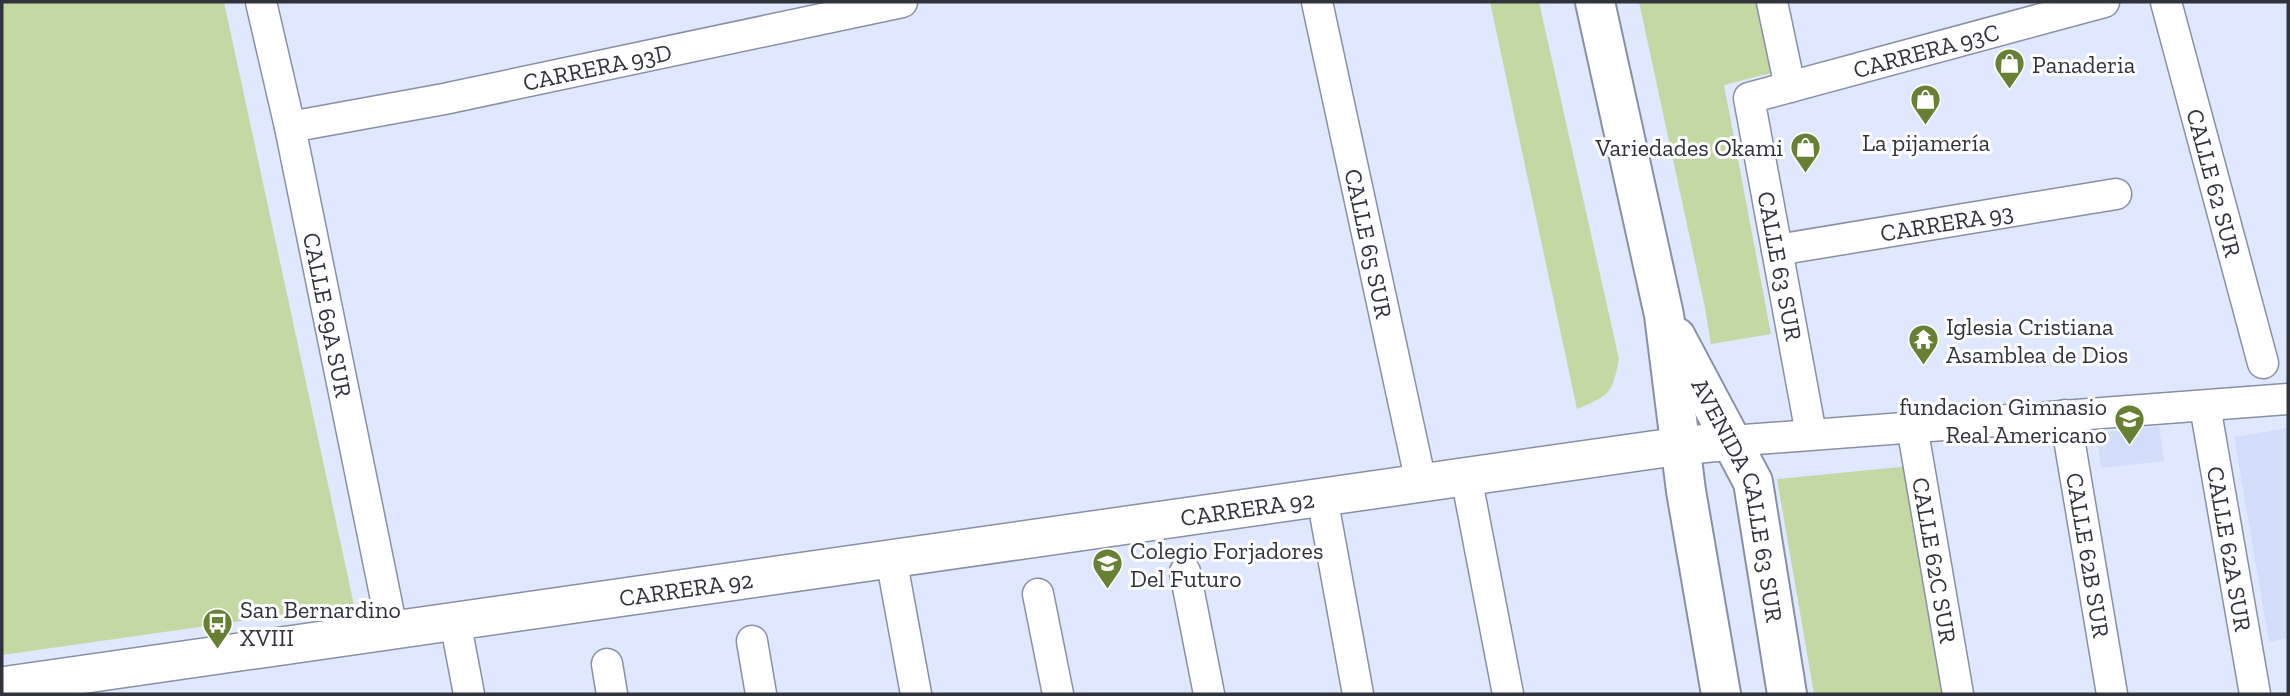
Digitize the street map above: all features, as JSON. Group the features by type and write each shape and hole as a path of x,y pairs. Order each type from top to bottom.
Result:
{"main road":[{"name":"AVENIDA CALLE 63 SUR","path":"1595,2 1664,315 1686,491 1721,694"},
{"name":"AVENIDA CALLE 63 SUR","path":"1664,315 1753,482 1787,694"}],"street":[{"name":"CALLE 69A SUR","path":"261,2 290,127 392,629"},
{"name":"CARRERA 93D","path":"290,127 444,99 902,2"},
{"name":"CALLE 65 SUR","path":"1317,2 1421,483"},
{"path":"1772,2 1790,87"},
{"name":"CARRERA 93C","path":"1749,98 2104,2"},
{"name":"CALLE 62 SUR","path":"2166,2 2263,363"},
{"name":"CALLE 63 SUR","path":"1749,98 1811,434"},
{"name":"CARRERA 93","path":"1777,250 2116,194"},
{"name":"CARRERA 92","path":"2,686 1680,446 1912,426 2288,400"},
{"name":"CALLE 62A SUR","path":"2205,406 2255,694"},
{"name":"CALLE 62B SUR","path":"2066,415 2112,694"},
{"name":"CALLE 62C SUR","path":"1912,426 1958,694"},
{"path":"1466,476 1508,694"},
{"path":"1322,497 1359,694"},
{"path":"891,558 916,694"},
{"path":"1185,572 1209,694"},
{"path":"1038,594 1058,694"},
{"path":"455,621 468,694"},
{"path":"751,640 761,694"},
{"path":"607,664 612,694"}],"shaded area":[{"name":"fundacion Gimnasio Real Americano","path":"2159,426 2164,461 2101,468 2097,433"},
{"path":"2288,428 2288,638 2269,642 2234,437"}],"green space":[{"path":"2,2 224,2 354,605 2,655"},
{"path":"1490,2 1539,2 1619,359 1608,392 1577,409"},
{"path":"1639,2 1760,2 1775,72 1724,85 1771,334 1711,344"},
{"path":"1920,465 1958,694 1814,694 1777,479"}],"place":[{"name":"Panaderia","path":"2009,91"},
{"name":"La pijamería","path":"1926,127"},
{"name":"Variedades Okami","path":"1806,174"},
{"name":"Iglesia Cristiana Asamblea de Dios","path":"1923,367"},
{"name":"fundacion Gimnasio Real Americano","path":"2130,447"},
{"name":"Colegio Forjadores Del Futuro","path":"1107,591"},
{"name":"San Bernardino XVIII","path":"217,650"}]}
